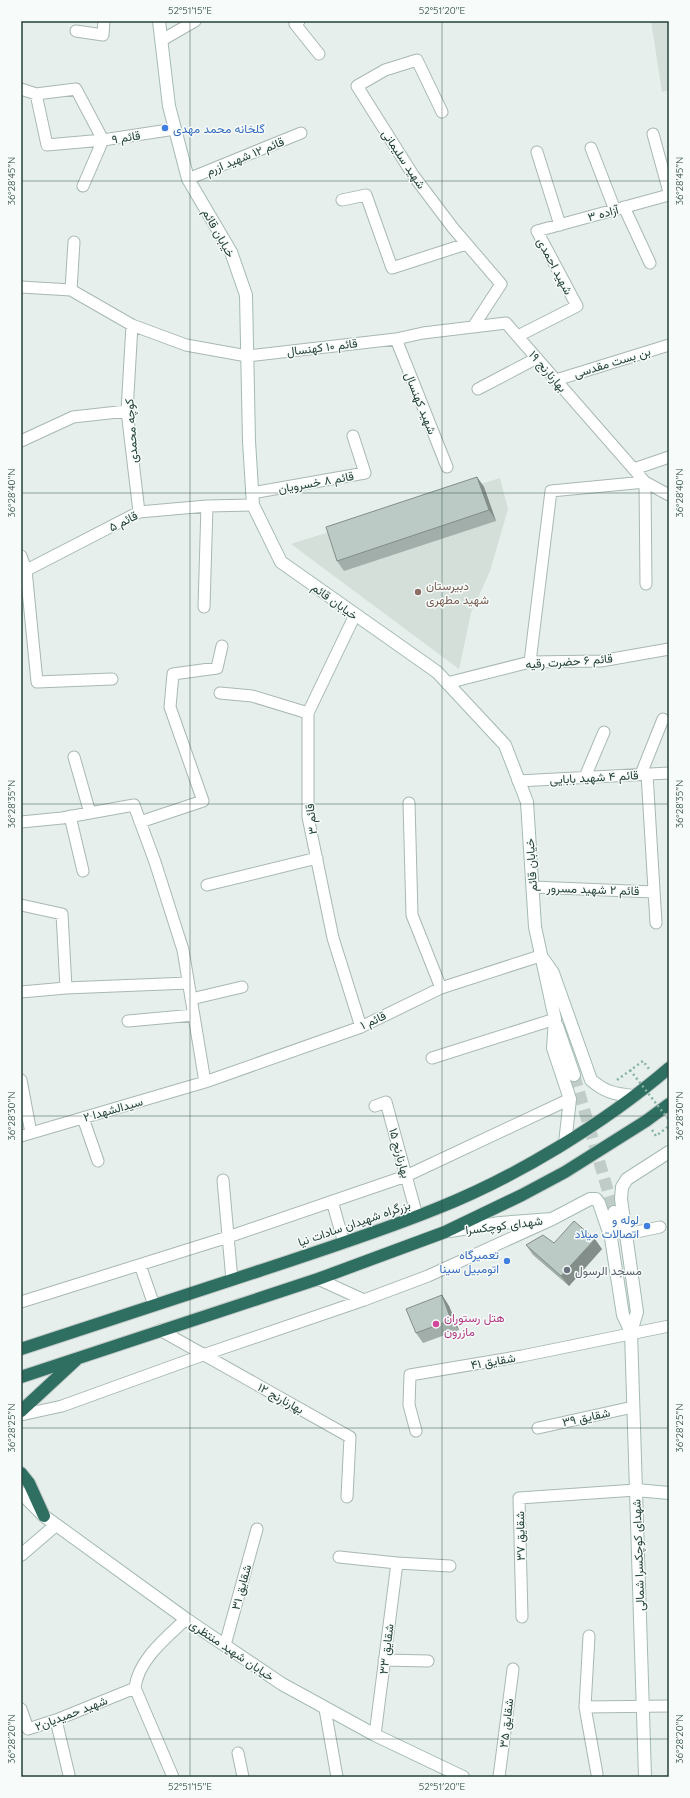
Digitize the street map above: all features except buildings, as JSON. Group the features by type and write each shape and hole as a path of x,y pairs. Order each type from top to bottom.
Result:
{"highway":[{"name":"بزرگراه شهیدان سادات نیا","path":"21,1349 344,1243 439,1208 511,1174 565,1143 634,1096 669,1068"},
{"path":"21,1377 318,1279 445,1232 522,1195 565,1172 646,1121 669,1104"},
{"path":"21,1411 78,1358"},
{"path":"21,1473 29,1483 44,1516"}],"street":[{"path":"76,31 104,35 104,21"},
{"name":"خیابان قائم","path":"160,21 169,106 188,179 231,252 246,295 253,505 281,562 437,672 505,745 526,802 535,927 540,956 555,1020 553,1048 570,1099 565,1143"},
{"path":"162,40 195,21"},
{"path":"299,21 295,24 318,54"},
{"name":"شهید سلیمانی","path":"442,112 417,60 385,70 357,86 414,174 453,228 501,284 474,327"},
{"path":"21,89 36,94 76,89 104,140 47,145 36,94"},
{"name":"قائم ۹","path":"83,186 104,140 175,129"},
{"name":"قائم ۱۲ شهید ازرم","path":"188,179 301,133"},
{"path":"653,134 669,194"},
{"path":"590,148 650,263"},
{"path":"537,152 560,225"},
{"name":"آزاده ۳","path":"537,231 669,194"},
{"path":"342,200 366,195 392,268 466,244"},
{"name":"شهید احمدی","path":"518,336 577,306 537,231"},
{"path":"21,287 71,290 74,242"},
{"name":"قائم ۱۰ کهنسال","path":"71,290 132,325 186,346 247,356 396,338"},
{"name":"بهارنارنج ۱۹","path":"396,338 506,323 645,482 669,495"},
{"name":"کوچه محمدی","path":"132,325 127,412 139,512"},
{"name":"شهید کهنسال","path":"396,338 447,467"},
{"name":"بن بست مقدسی","path":"556,380 669,345"},
{"path":"478,390 537,358"},
{"path":"21,442 73,417 127,412"},
{"name":"قائم ۸ خسرویان","path":"252,493 365,473 353,436"},
{"path":"634,469 669,457"},
{"path":"530,662 551,491 645,482 646,584"},
{"name":"قائم ۵","path":"24,572 139,512 207,506 253,505"},
{"path":"204,607 207,506"},
{"path":"21,556 37,682 112,679"},
{"name":"قائم ۳","path":"355,615 308,713 308,817 333,938 361,1027"},
{"path":"140,822 203,801 170,707 173,674 217,668 222,646"},
{"name":"قائم ۶ حضرت رقیه","path":"447,683 530,662 601,661 669,649"},
{"path":"220,693 252,696 308,713"},
{"path":"656,923 644,774 663,719"},
{"path":"585,777 604,732"},
{"path":"74,757 90,813"},
{"name":"قائم ۴ شهید بابایی","path":"518,781 669,773"},
{"path":"409,803 412,915 441,988"},
{"path":"21,822 90,813 134,804 155,862 183,950 205,1082"},
{"path":"70,816 83,871"},
{"path":"207,885 317,858"},
{"name":"قائم ۲ شهید مسرور","path":"532,887 654,892"},
{"path":"21,905 62,914 66,988"},
{"path":"540,956 553,973 591,1080 607,1091 634,1096"},
{"name":"قائم ۱","path":"205,1082 361,1027 441,988 540,956"},
{"path":"21,992 66,988 188,983"},
{"path":"191,999 242,987"},
{"path":"128,1021 194,1015"},
{"path":"432,1058 555,1020 574,1075"},
{"path":"21,1080 26,1135"},
{"name":"سیدالشهدا ۲","path":"26,1135 205,1082"},
{"path":"21,1302 228,1237 406,1176 570,1099"},
{"name":"بهارنارنج ۱۵","path":"375,1106 386,1102 417,1216"},
{"path":"83,1118 98,1161"},
{"path":"669,1152 627,1179 622,1187 621,1199 637,1312 631,1332 669,1326"},
{"path":"223,1180 232,1280"},
{"name":"شهدای کوچکسرا","path":"445,1232 500,1222 552,1219 590,1199 596,1199 599,1203 611,1238 623,1315 631,1332"},
{"path":"332,1201 344,1243"},
{"path":"611,1238 614,1212 627,1234"},
{"path":"21,1415 62,1406 364,1300 428,1276 552,1219"},
{"path":"627,1234 660,1227"},
{"path":"140,1265 154,1305"},
{"path":"318,1279 364,1300"},
{"name":"بهارنارنج ۱۲","path":"160,1330 350,1437 347,1497"},
{"name":"شهدای کوچکسرا شمالی","path":"631,1332 645,1777"},
{"name":"شقایق ۴۱","path":"416,1431 409,1405 410,1375 522,1356 631,1332"},
{"name":"شقایق ۳۹","path":"538,1428 633,1407"},
{"path":"636,1490 669,1493"},
{"name":"شقایق ۳۷","path":"522,1617 519,1498 636,1490"},
{"name":"خیابان شهید منتظری","path":"21,1493 44,1516 56,1525 186,1618 282,1684 325,1709 375,1735 463,1777"},
{"path":"21,1555 56,1525"},
{"name":"شقایق ۳۱","path":"225,1645 257,1529"},
{"path":"339,1558 450,1566"},
{"name":"شقایق ۳۳","path":"375,1735 397,1563"},
{"path":"173,1777 135,1688 136,1677 154,1650 186,1618"},
{"path":"588,1636 584,1707 597,1774"},
{"path":"384,1660 428,1661"},
{"name":"شقایق ۳۵","path":"500,1777 513,1669"},
{"name":"شهید حمیدیان۲","path":"21,1709 28,1729 56,1720 135,1688"},
{"path":"584,1707 669,1706"},
{"path":"325,1709 337,1777"},
{"path":"56,1720 69,1775"},
{"path":"238,1753 243,1777"}],"path":[{"path":"618,1079 642,1060"},
{"path":"630,1070 669,1120"},
{"path":"656,1136 669,1126"}],"shaded area":[{"path":"651,21 669,21 669,90 662,92"},
{"name":"دبیرستان شهید مطهری","path":"500,478 508,509 490,571 471,613 459,669 291,544"}],"tunnel":[{"path":"574,1075 614,1212"}],"place":[{"name":"گلخانه محمد مهدی","path":"165,128"},
{"name":"دبیرستان شهید مطهری","path":"418,592"},
{"name":"لوله و اتصالات میلاد","path":"647,1226"},
{"name":"تعمیرگاه اتومبیل سینا","path":"507,1261"},
{"name":"مسجد الرسول","path":"567,1270"},
{"name":"هتل رستوران مازرون","path":"436,1324"}]}
